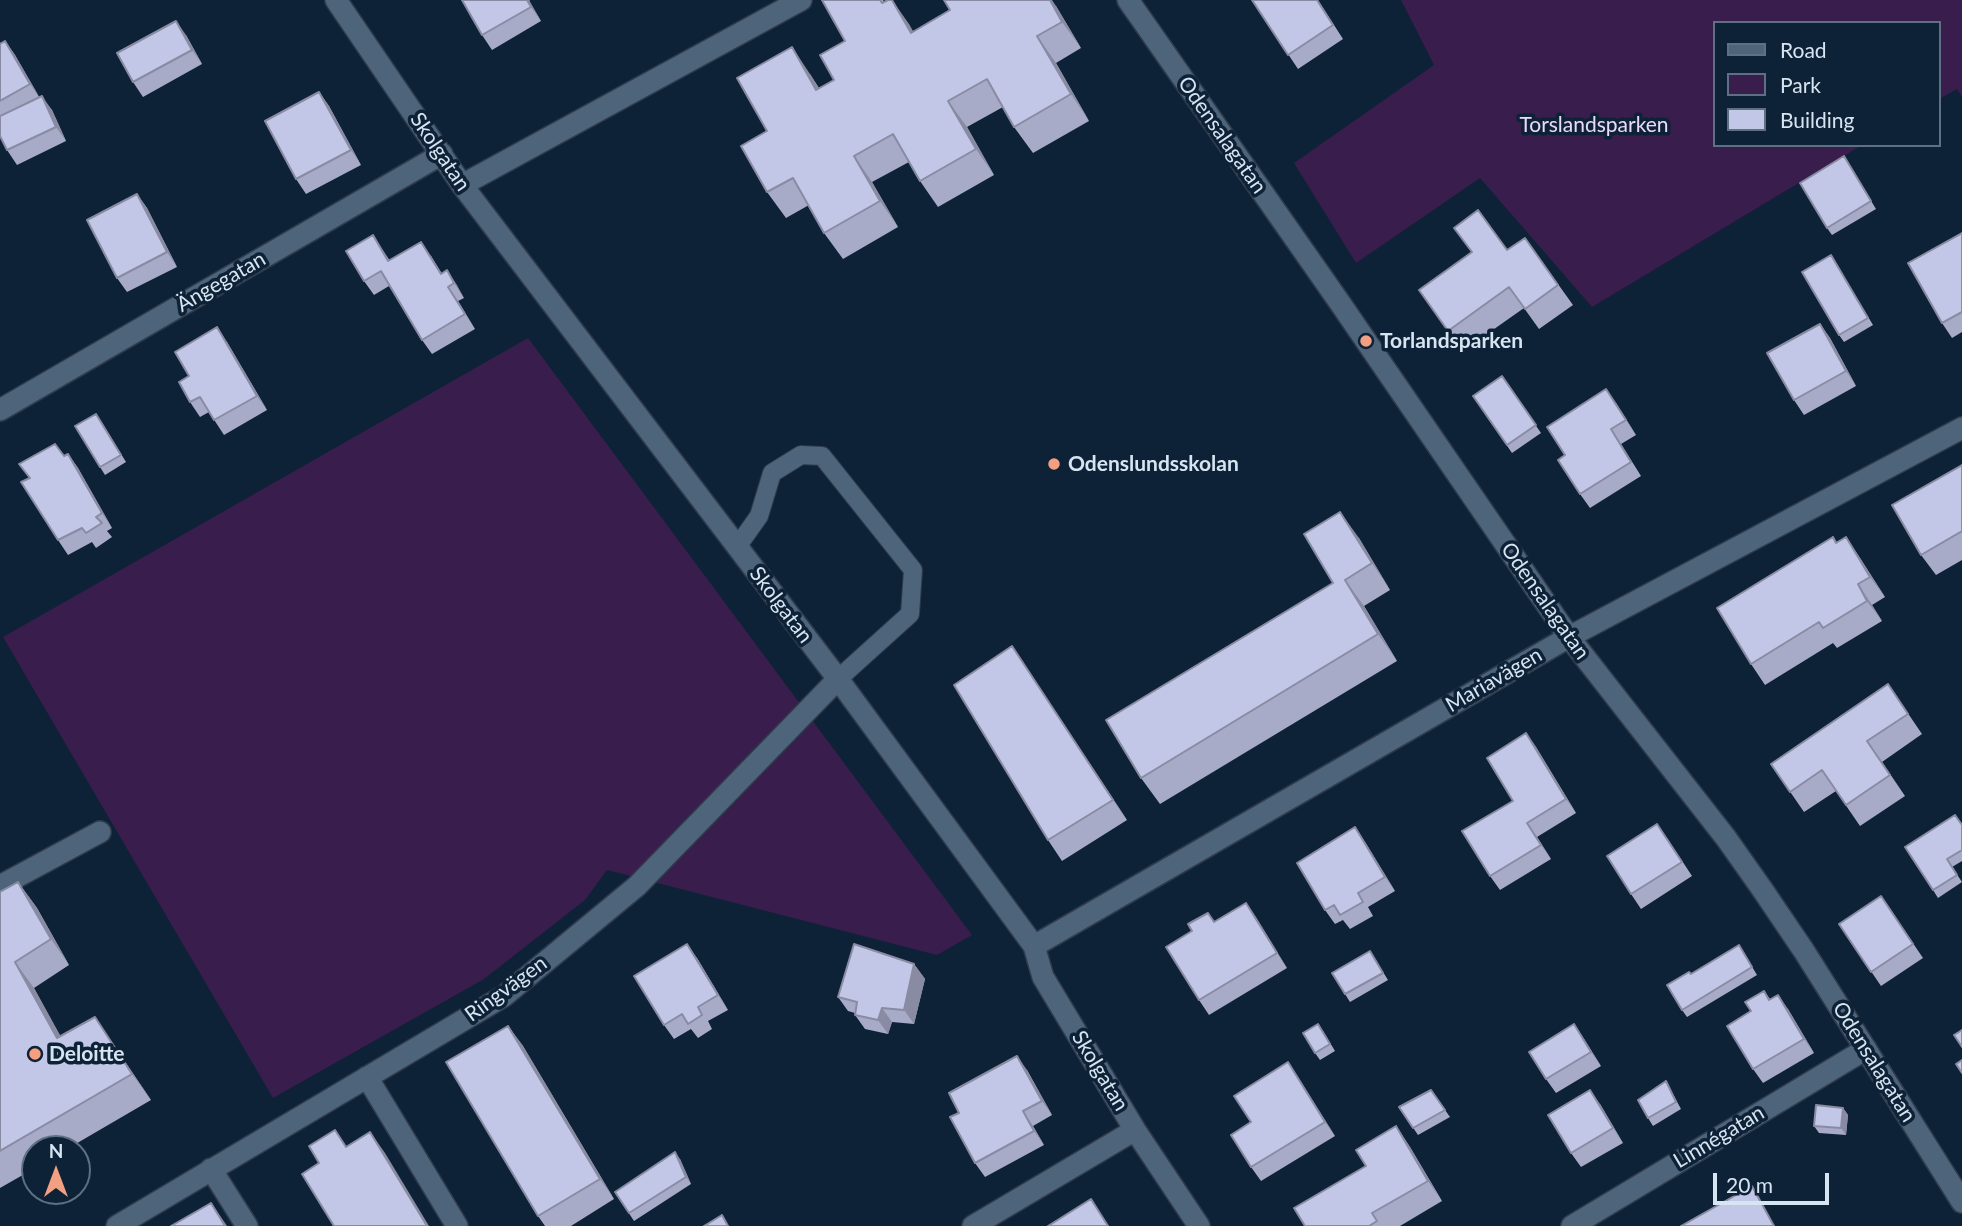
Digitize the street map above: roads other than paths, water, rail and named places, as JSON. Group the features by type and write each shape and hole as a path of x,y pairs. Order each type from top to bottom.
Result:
{"street":[{"name":"Skolgatan","path":"336,0 462,185 838,679 1034,946 1043,976 1135,1130 1199,1226"},
{"path":"462,185 801,0"},
{"name":"Odensalagatan","path":"1128,0 1569,637 1726,838 1804,951 1959,1189"},
{"name":"Ängegatan","path":"0,410 442,154"},
{"name":"Mariavägen","path":"1034,946 1569,637 1962,428"},
{"name":"Ringvägen","path":"117,1226 503,996 637,886 838,679"},
{"path":"0,886 100,832"},
{"name":"Linnégatan","path":"1572,1226 1866,1049"},
{"path":"367,1077 457,1226"},
{"path":"973,1226 1135,1130"},
{"path":"211,1169 247,1226"}],"lane":[{"path":"737,547 759,516 772,473 801,455 822,456 913,570 910,614 838,679"}],"place":[{"name":"Torlandsparken","path":"1366,341"},
{"name":"Odenslundsskolan","path":"1054,464"},
{"name":"Deloitte","path":"35,1054"}],"park label":[{"name":"Torslandsparken","path":"1594,125"}]}
